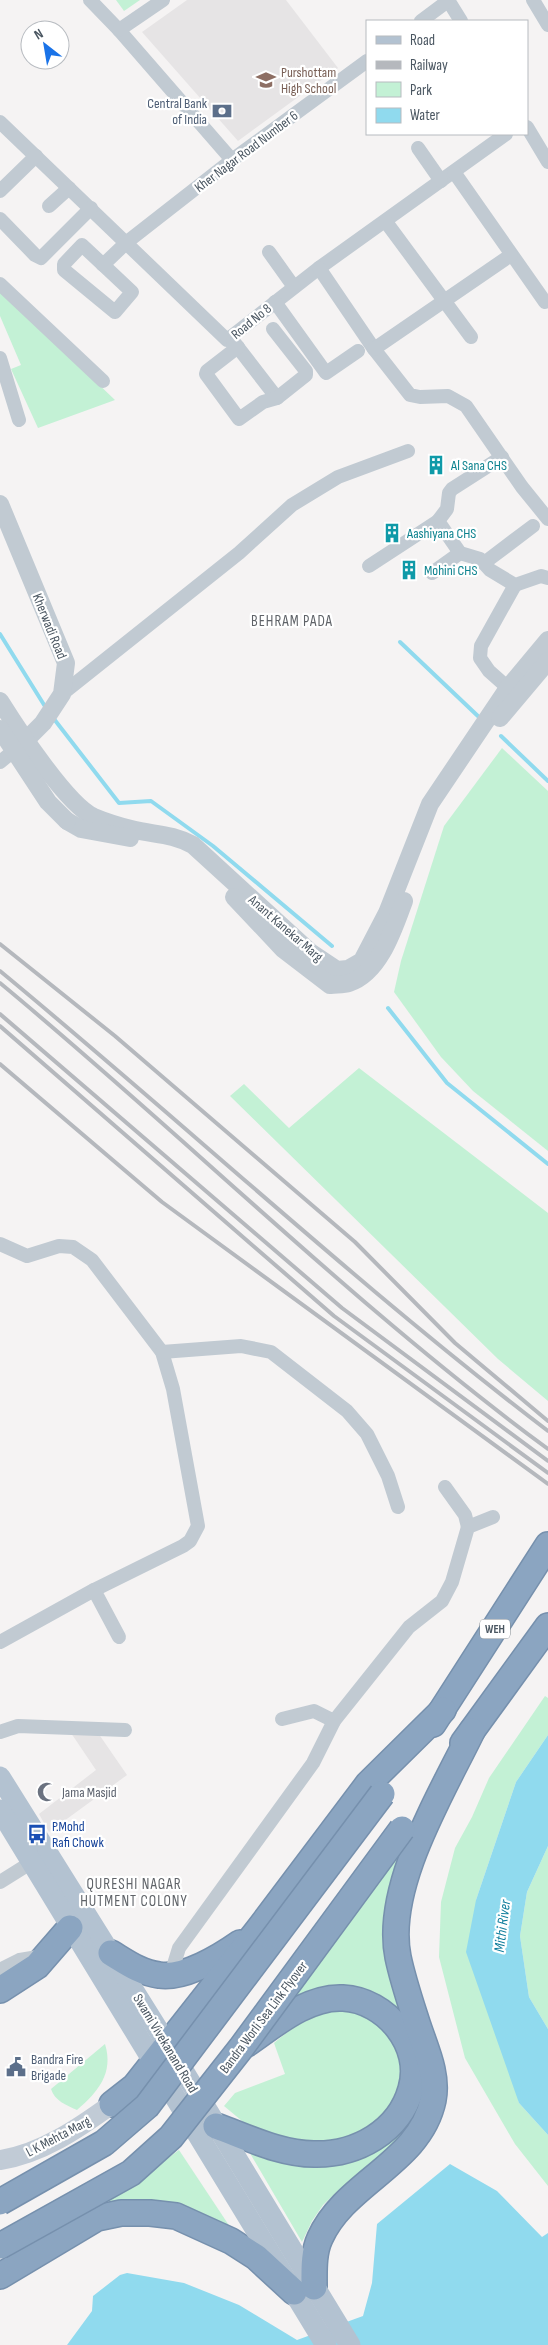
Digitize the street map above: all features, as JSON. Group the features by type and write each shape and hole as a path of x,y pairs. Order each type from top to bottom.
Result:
{"highway":[{"name":"WEH","path":"443,1710 547,1546"},
{"path":"0,2276 97,2218 120,2212 176,2216 207,2228 240,2246 304,2289 314,2261 319,2239 331,2219 395,2161 425,2125 433,2099 434,2076 398,1955 398,1900 419,1839 472,1731 548,1626"},
{"path":"0,2202 104,2143 147,2106 443,1710"},
{"path":"112,2104 135,2086 258,1930 368,1784 443,1710"},
{"name":"Bandra Worli Sea Link Flyover","path":"0,2246 131,2173 171,2137 241,2048 472,1731"},
{"path":"0,1990 28,1974 46,1958 70,1928"},
{"path":"111,1952 136,1968 161,1976 194,1970 224,1954 258,1930"},
{"path":"216,2126 284,2150 313,2154 352,2150 382,2132 395,2120 410,2093 413,2072 409,2049 399,2029 386,2014 365,2002 342,1998 316,2003 291,2014 241,2048"}],"main road":[{"name":"Swami Vivekanand Road","path":"0,1777 111,1952 160,2053 321,2317"},
{"name":"Swami Vivekanand Road","path":"0,1810 136,2036 160,2053 216,2126 304,2289"},
{"path":"112,2104 134,2075 137,2059 136,2036"},
{"name":"L K Mehta Marg","path":"0,2160 26,2155 86,2123 112,2104"},
{"path":"0,2250 19,2254 60,2239"},
{"path":"321,2317 326,2345"},
{"path":"321,2317 350,2345"}],"street":[{"path":"90,0 119,30 232,160"},
{"path":"119,30 163,0"},
{"path":"533,0 548,25"},
{"path":"422,20 448,1 460,20"},
{"name":"Kher Nagar Road Number 6","path":"103,265 127,242 232,160 366,62"},
{"name":"Road No 8","path":"0,122 127,242 223,339 234,343 274,302 505,135"},
{"path":"528,130 548,162"},
{"path":"418,148 442,181"},
{"path":"0,191 36,156"},
{"path":"454,172 545,302"},
{"path":"49,206 69,188"},
{"path":"0,218 35,256 41,258 91,208"},
{"path":"386,222 471,337"},
{"path":"82,245 103,265 132,292 115,312 63,267 82,245"},
{"path":"269,252 294,287"},
{"path":"374,349 511,256"},
{"path":"319,268 374,349 410,395 420,397 448,396 466,406 522,487 548,519"},
{"path":"0,284 103,381"},
{"path":"274,302 326,373 358,351"},
{"path":"273,329 307,374 277,398 264,402 238,418 206,374 234,343 277,398"},
{"path":"0,358 19,420"},
{"path":"62,694 239,553 292,505 338,477 408,450"},
{"path":"369,566 438,520 447,509 449,493 452,489 502,457"},
{"name":"Kherwadi Road","path":"0,504 66,663 62,694 43,723 25,741"},
{"path":"438,520 460,553 464,556 475,556 490,570 515,584"},
{"path":"484,563 534,526"},
{"path":"432,573 460,553"},
{"path":"513,692 489,671 480,658 481,646 515,584 541,576 548,578"},
{"name":"Anant Kanekar Marg","path":"0,701 25,741 77,804 92,816 131,829 160,832 180,838 193,845 310,952 336,970 348,969 362,961 386,913 430,804 513,692 539,663 548,640"},
{"name":"Anant Kanekar Marg","path":"0,728 48,802 67,821 87,831 176,846 198,861 284,949 330,985 349,983 373,966 391,932 437,809 453,775"},
{"path":"0,762 25,741"},
{"path":"0,1244 27,1256 59,1246 73,1247 92,1260 162,1352 173,1389 198,1526 190,1541 183,1546 94,1590 0,1642"},
{"path":"162,1352 241,1346 271,1352 347,1411 367,1434 388,1476 398,1506"},
{"path":"171,1974 179,1948 313,1763 334,1720 409,1627 442,1601 452,1582 468,1527 465,1515 444,1488"},
{"path":"468,1527 493,1517"},
{"path":"94,1590 119,1638"},
{"path":"282,1719 314,1711 334,1720"},
{"path":"0,1732 18,1726 124,1730"},
{"path":"0,1882 32,1862"},
{"path":"0,1972 27,1960 46,1958"}],"shaded area":[{"path":"187,0 286,0 338,68 238,141 142,32"},
{"path":"69,1730 96,1730 127,1775 49,1832 39,1814 96,1770"}],"green space":[{"path":"116,0 140,0 124,11"},
{"path":"0,291 115,400 38,428 11,369 21,365 0,316"},
{"path":"502,748 548,791 548,1151 473,1091 441,1057 394,992 401,961 444,826"},
{"path":"359,1068 548,1213 548,1401 498,1359 230,1096 244,1084 289,1128"},
{"path":"545,1696 548,1698 548,1735 516,1782 476,1900 519,2103 548,2135 548,2186 515,2144 465,2058 439,1957 441,1902 455,1848 472,1817 489,1778"},
{"path":"548,1846 548,2029 529,1997 520,1936 527,1892"},
{"path":"400,1854 390,1900 426,2075 415,2126 371,2167 340,2189 323,2205 312,2221 302,2242 244,2143 289,2161 407,2118 400,2019 295,2001 295,1997"},
{"path":"343,2010 362,2014 374,2020 395,2041 404,2073 392,2108 349,2142 303,2145 248,2126 224,2106 235,2093 285,2074 274,2043 282,2036 306,2020 324,2013"},
{"path":"105,2044 107,2054 106,2073 92,2096 77,2110 58,2100 51,2089"},
{"path":"179,2150 238,2239 101,2207"}],"water":[{"name":"Mithi River","path":"548,1735 548,1846 527,1892 520,1936 529,1997 548,2029 548,2135 519,2103 466,1952 476,1900 516,1782"},
{"path":"450,2164 497,2191 542,2237 548,2233 548,2345 67,2345 92,2311 93,2296 120,2275 127,2273 184,2283 239,2305 297,2340 363,2316 372,2283 377,2224"}],"waterway":[{"path":"0,634 46,708"},
{"path":"400,642 481,719"},
{"path":"54,719 119,803 151,801 213,846 332,946"},
{"path":"501,736 548,781"},
{"path":"388,1008 447,1083 548,1164"}],"railway":[{"path":"0,944 115,1036 355,1242 455,1343 548,1421"},
{"path":"0,971 69,1028 340,1262 477,1376 548,1431"},
{"path":"0,983 137,1100 407,1338 548,1449"},
{"path":"0,1014 342,1308 548,1461"},
{"path":"0,1026 334,1316 548,1473"},
{"path":"0,1064 162,1202 548,1484"}],"place":[{"name":"Purshottam High School","path":"266,80"},
{"name":"Central Bank of India","path":"222,111"},
{"name":"Al Sana CHS","path":"436,465"},
{"name":"Aashiyana CHS","path":"392,533"},
{"name":"Mohini CHS","path":"409,570"},
{"name":"Jama Masjid","path":"47,1792"},
{"name":"P.Mohd Rafi Chowk","path":"37,1834"},
{"name":"Bandra Fire Brigade","path":"16,2067"}],"district":[{"name":"BEHRAM PADA","path":"292,621"},
{"name":"QURESHI NAGAR HUTMENT COLONY","path":"134,1892"}]}
